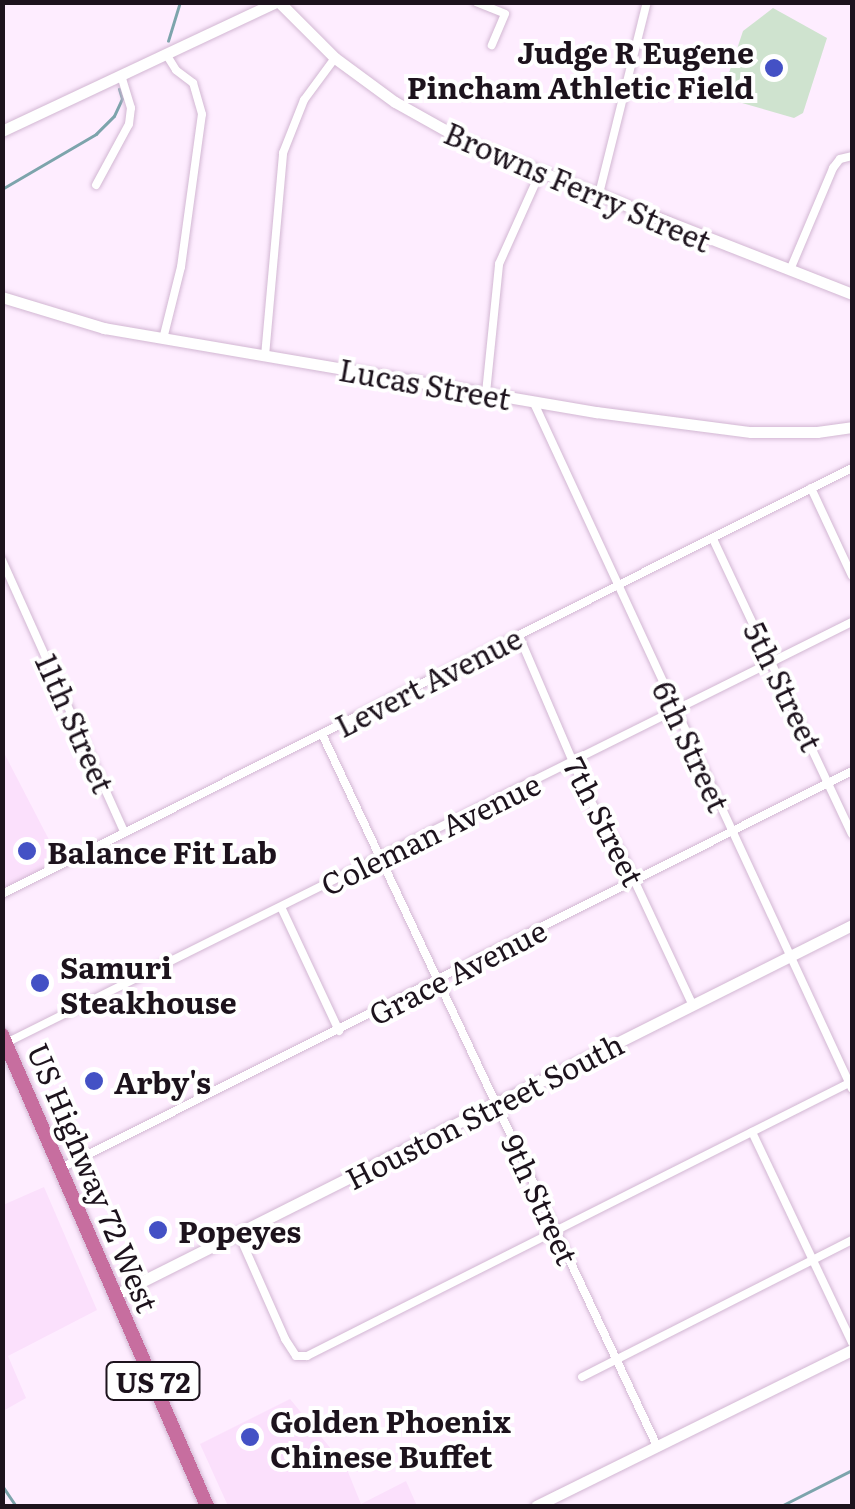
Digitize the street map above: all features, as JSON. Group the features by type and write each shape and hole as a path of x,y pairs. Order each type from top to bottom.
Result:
{"highway":[{"name":"US Highway 72 West","path":"4,1039 206,1506"}],"street":[{"path":"2,131 278,2"},
{"name":"Browns Ferry Street","path":"278,2 335,58 433,125 538,174 852,294"},
{"path":"476,2 505,14 492,45"},
{"path":"598,198 647,2"},
{"path":"163,339 181,267 202,114 198,92 166,54"},
{"path":"265,356 283,154 304,100 335,58"},
{"path":"96,185 129,124 131,108 121,74"},
{"path":"790,270 832,168 840,159 852,156"},
{"path":"486,392 499,264 538,174"},
{"name":"Lucas Street","path":"2,297 104,328 533,401 751,432 817,432 852,427"},
{"name":"6th Street","path":"533,401 851,1086"},
{"name":"Levert Avenue","path":"2,894 852,468"},
{"path":"811,488 852,576"},
{"name":"5th Street","path":"713,539 852,834"},
{"name":"11th Street","path":"2,560 124,832"},
{"name":"Coleman Avenue","path":"4,1039 282,907 852,622"},
{"name":"7th Street","path":"519,636 587,794 636,881 693,1006"},
{"name":"9th Street","path":"322,734 657,1446"},
{"name":"Grace Avenue","path":"61,1168 852,771"},
{"path":"282,907 339,1031"},
{"name":"Houston Street South","path":"115,1295 852,925"},
{"path":"240,1234 285,1339 296,1356 307,1356 851,1086"},
{"path":"536,1506 852,1347 752,1132"},
{"path":"582,1377 852,1240"}],"shaded area":[{"path":"3,751 60,861 2,888"},
{"path":"44,1187 97,1310 8,1356 26,1398 3,1411 3,1205"},
{"path":"290,1399 346,1467 361,1504 406,1481 417,1506 228,1506 200,1444"}],"green space":[{"name":"Judge R Eugene Pincham Athletic Field","path":"773,8 827,38 803,113 794,118 721,97 743,31"}],"waterway":[{"path":"168,41 180,2"},
{"path":"2,189 96,134 114,116 122,99 119,89"},
{"path":"781,1506 852,1470"},
{"path":"2,1485 16,1506"}],"place":[{"name":"Judge R Eugene Pincham Athletic Field","path":"774,68"},
{"name":"Balance Fit Lab","path":"27,851"},
{"name":"Samuri Steakhouse","path":"40,983"},
{"name":"Arby's","path":"94,1081"},
{"name":"Popeyes","path":"158,1230"},
{"name":"Golden Phoenix Chinese Buffet","path":"250,1437"}]}
